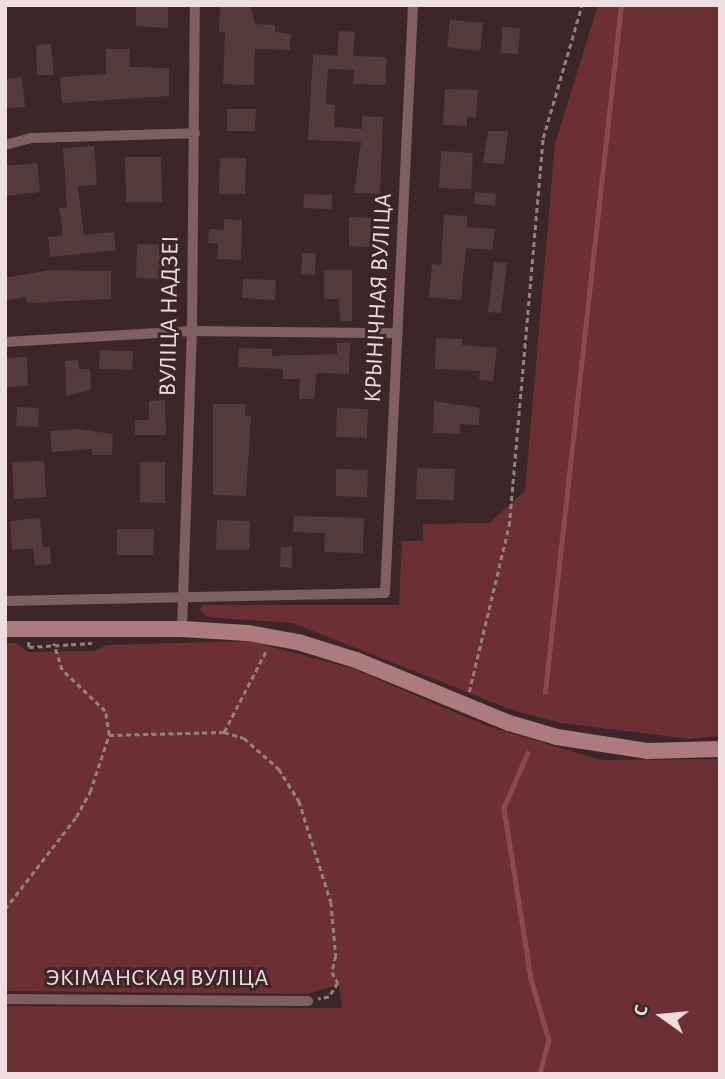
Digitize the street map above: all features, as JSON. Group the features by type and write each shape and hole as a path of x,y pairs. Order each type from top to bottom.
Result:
{"main road":[{"path":"5,629 182,629 272,637 356,660 509,723 601,746 647,751 720,749"}],"street":[{"name":"ВУЛІЦА НАДЗЕІ","path":"182,629 192,331 195,5"},
{"name":"КРЫНІЧНАЯ ВУЛІЦА","path":"183,598 385,593 413,5"},
{"path":"5,145 31,138 195,133"},
{"path":"5,342 192,331 398,333"},
{"path":"5,601 183,598"},
{"name":"ЭКІМАНСКАЯ ВУЛІЦА","path":"5,999 308,1001"}],"path":[{"path":"465,705 509,526 542,138 582,5"},
{"path":"5,909 76,817 90,792 109,735 105,711 68,678 55,658 53,629"},
{"path":"225,732 253,683 272,637"},
{"path":"109,735 225,732 244,738 279,769 299,801 331,902 336,956 332,972 338,983 329,997 308,1001"}],"shaded area":[{"path":"598,5 720,5 720,736 690,739 560,723 512,710 293,623 207,617 200,610 202,605 399,605 402,541 423,541 423,524 489,523 525,491 555,144"},
{"path":"249,641 354,669 487,726 601,760 720,759 720,1074 5,1074 5,1006 342,1008 339,984 308,994 5,991 5,643 16,643 28,652 94,651 107,645"}],"building":[{"path":"136,5 168,5 168,28 136,26"},
{"path":"220,5 250,5 255,24 275,25 275,32 291,34 290,50 255,49 254,85 223,84 225,32 219,32"},
{"path":"450,20 483,23 480,51 447,47"},
{"path":"502,27 520,28 518,54 501,53"},
{"path":"339,31 355,32 353,56 387,57 385,85 353,84 354,70 328,69 326,104 335,105 334,127 362,129 362,116 383,117 380,194 354,193 361,142 308,140 313,54 337,56"},
{"path":"51,44 54,75 37,75 36,45"},
{"path":"106,49 130,49 129,67 169,68 169,96 62,103 60,77 106,74"},
{"path":"22,77 25,107 5,109 5,79"},
{"path":"445,89 478,90 476,118 467,117 467,126 443,125"},
{"path":"227,109 256,109 255,131 227,131"},
{"path":"488,131 508,131 504,164 483,163"},
{"path":"94,146 97,185 78,186 84,235 114,232 116,250 50,257 48,237 63,236 59,208 67,207 63,148"},
{"path":"441,151 473,153 471,189 439,188"},
{"path":"125,157 161,157 162,202 126,202"},
{"path":"220,158 246,158 245,194 219,194"},
{"path":"37,163 40,192 5,196 5,166"},
{"path":"475,192 496,194 495,206 474,204"},
{"path":"304,194 332,195 332,209 303,208"},
{"path":"444,215 467,216 467,227 495,229 492,250 466,248 461,300 429,297 432,264 441,265"},
{"path":"349,217 375,218 374,247 349,246"},
{"path":"224,219 242,220 241,260 217,259 218,244 208,243 209,229 224,230"},
{"path":"137,244 171,245 170,279 136,278"},
{"path":"302,253 316,254 315,275 301,274"},
{"path":"494,262 507,263 501,313 488,312"},
{"path":"51,270 111,271 111,299 27,303 26,297 5,301 5,278"},
{"path":"324,270 352,270 352,321 340,321 339,299 324,299"},
{"path":"243,279 276,280 275,300 242,298"},
{"path":"436,338 462,339 462,345 497,348 493,381 479,380 480,371 435,369"},
{"path":"337,343 350,343 349,374 317,373 314,399 299,399 300,379 283,379 283,369 238,367 239,348 272,349 272,356 337,354"},
{"path":"100,350 133,351 132,370 99,369"},
{"path":"27,357 28,386 5,387 5,358"},
{"path":"78,360 79,369 90,369 91,390 66,396 65,361"},
{"path":"165,400 166,435 135,435 135,420 149,420 149,401"},
{"path":"434,401 480,408 479,425 460,424 460,434 433,433"},
{"path":"213,404 246,404 245,416 251,416 246,496 213,495"},
{"path":"17,407 39,408 38,427 16,426"},
{"path":"337,408 368,409 367,438 336,437"},
{"path":"78,429 113,434 112,455 92,455 92,449 52,452 50,431"},
{"path":"44,461 46,497 14,499 12,462"},
{"path":"140,462 165,462 165,503 140,502"},
{"path":"417,468 455,469 454,500 416,499"},
{"path":"336,469 368,470 367,497 336,496"},
{"path":"294,516 364,518 363,553 324,552 325,533 293,532"},
{"path":"40,518 43,547 50,547 51,564 35,565 33,548 12,550 10,521"},
{"path":"217,520 250,521 249,550 216,550"},
{"path":"117,529 154,529 153,555 117,555"},
{"path":"281,547 292,547 292,568 280,567"}],"waterway":[{"path":"545,692 621,5"},
{"path":"528,753 504,808 531,979 549,1040 540,1074"}]}
